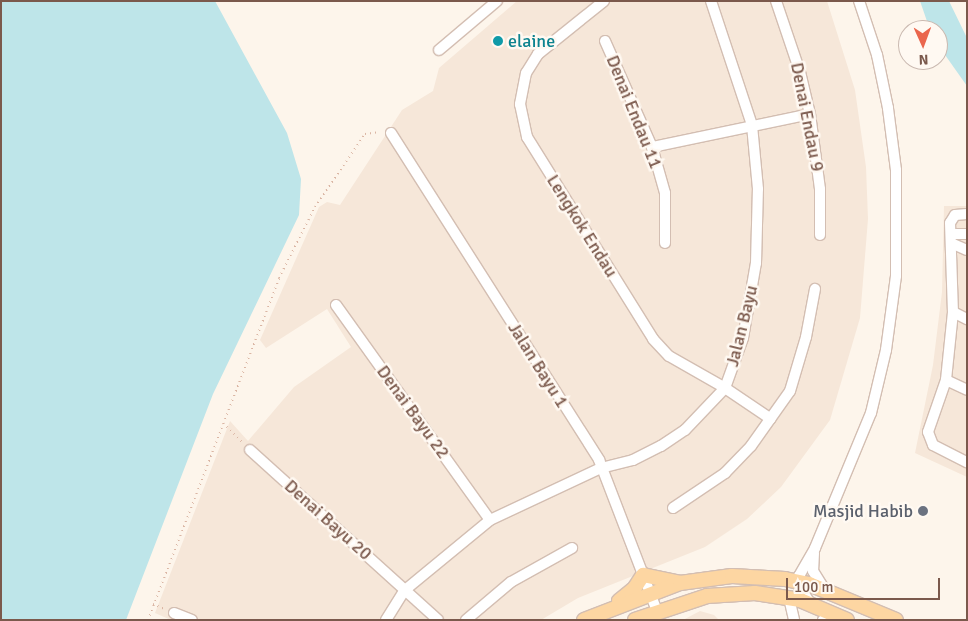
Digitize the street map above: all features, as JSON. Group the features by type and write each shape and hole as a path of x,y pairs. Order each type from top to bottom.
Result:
{"main road":[{"path":"606,611 634,589 643,575 680,583"},
{"path":"584,620 680,583 732,576 798,581 826,590 896,620"},
{"path":"635,620 657,611 708,596 730,594 789,598 810,603 828,617 847,620"}],"street":[{"path":"439,50 497,1"},
{"name":"Lengkok Endau","path":"604,1 538,54 522,88 522,121 527,137 653,339 669,356 725,388 771,419"},
{"name":"Jalan Bayu","path":"386,620 405,590 490,520 601,468 634,460 677,435 702,414 725,388 743,338 756,263 758,189 752,125 712,1"},
{"name":"Denai Endau 9","path":"776,1 800,72 810,114 818,167 820,235"},
{"path":"810,603 802,594 798,581 815,548 871,413 886,350 896,276 896,180 888,108 877,54 859,1"},
{"name":"Denai Endau 11","path":"606,41 652,146 665,193 665,243"},
{"path":"652,146 810,114"},
{"name":"Jalan Bayu 1","path":"390,133 601,468 657,611"},
{"path":"967,214 952,217 953,312 946,380 928,426 929,440 939,450 967,462"},
{"path":"951,239 967,234"},
{"path":"951,239 967,250"},
{"path":"673,508 726,473 771,419 790,391 815,288"},
{"name":"Denai Bayu 22","path":"336,305 490,520"},
{"path":"953,312 967,319"},
{"path":"946,380 967,390"},
{"name":"Denai Bayu 20","path":"250,450 438,620"},
{"path":"466,620 511,582 572,548"},
{"path":"815,548 813,571 826,590"},
{"path":"789,598 794,620"},
{"path":"174,613 192,620"}],"path":[{"path":"148,620 279,278 314,207 365,134 371,131 390,133"},
{"path":"223,423 250,450"},
{"path":"153,604 174,613"}],"shaded area":[{"path":"517,1 827,1 855,90 866,167 868,219 860,318 830,420 781,487 747,519 705,547 578,598 541,620 171,620 155,613 230,421 248,441 294,387 351,347 327,309 266,348 260,340 319,207 327,202 340,205 402,110 433,91 439,68"},
{"path":"944,206 967,206 967,477 915,453 933,365 942,292"},
{"path":"700,611 714,615 719,620 683,620"}],"water":[{"path":"1,1 215,1 287,133 301,179 299,215 213,394 126,620 1,620"},
{"path":"920,1 949,1 967,38 967,86 948,59 948,20 927,20"}],"place":[{"name":"elaine","path":"498,41"},
{"name":"Masjid Habib","path":"923,511"}]}
